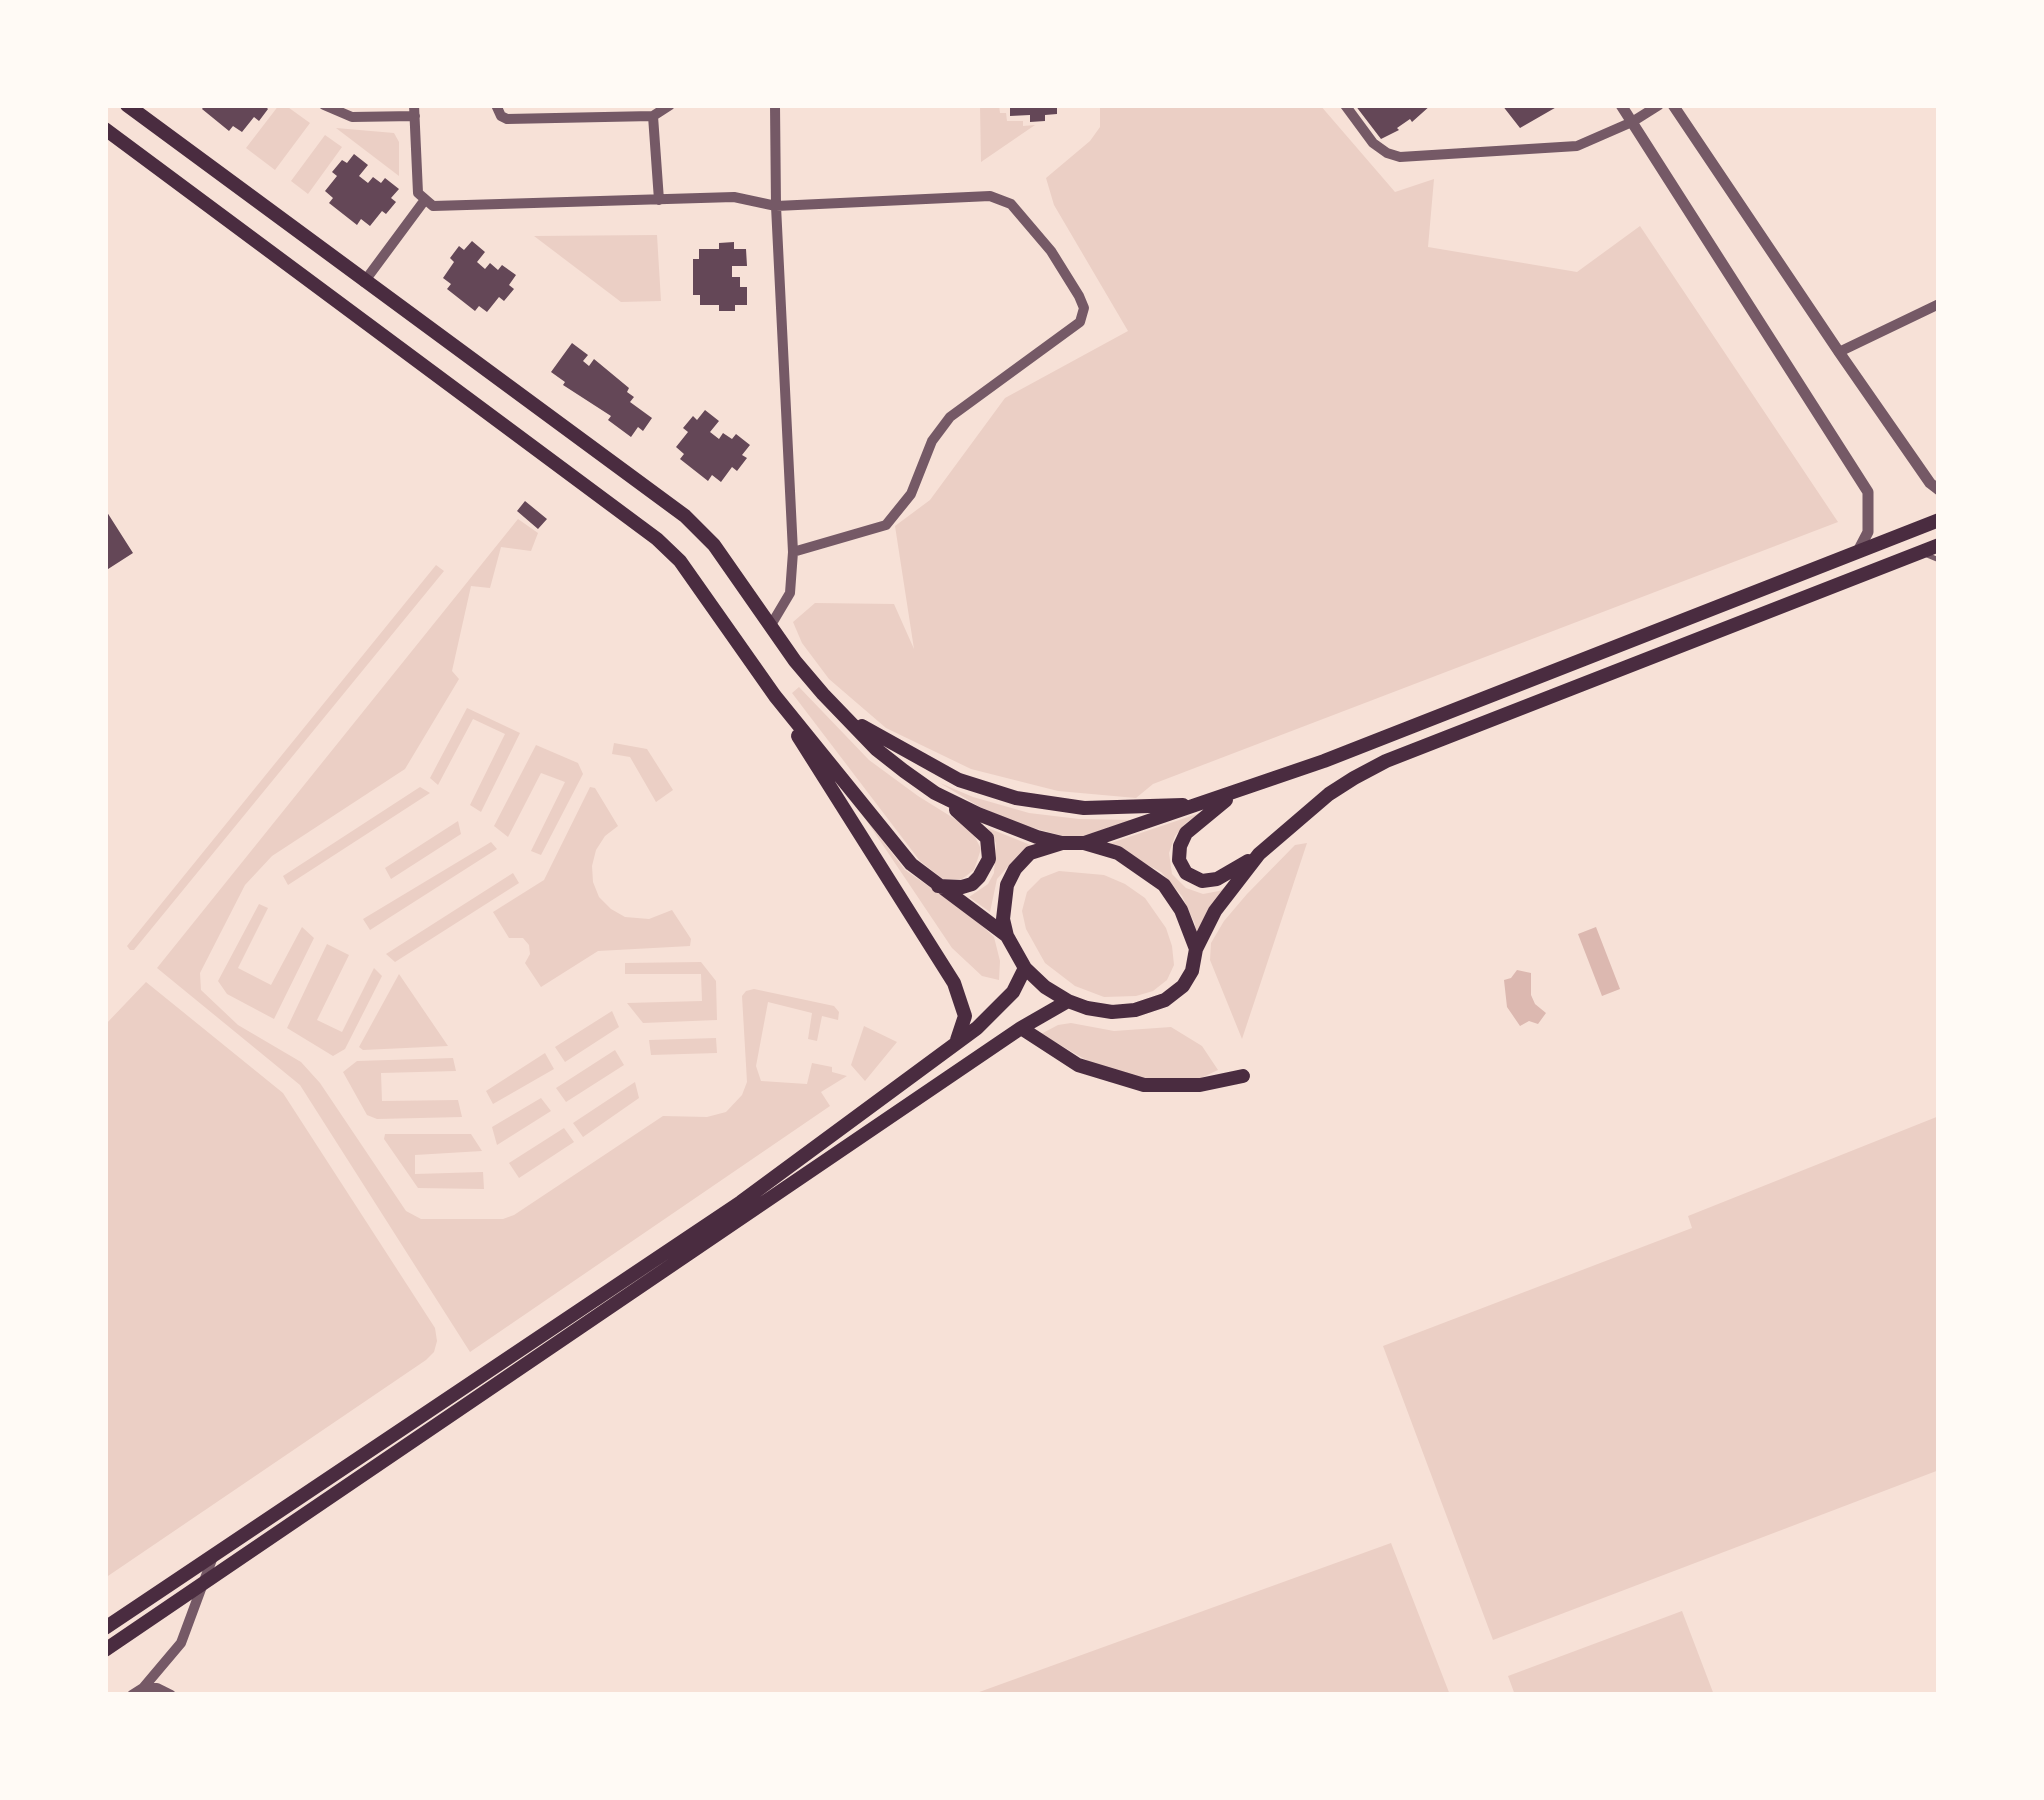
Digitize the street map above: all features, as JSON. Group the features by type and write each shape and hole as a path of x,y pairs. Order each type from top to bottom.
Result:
{"main road":[{"path":"128,105 684,516 714,545 823,694 876,749 976,827 990,847 985,870 972,884 938,886"},
{"path":"105,129 515,435 633,518 680,561 775,696 910,864 1007,936"},
{"path":"1084,843 1234,794 1939,520"},
{"path":"1234,794 1186,833 1179,860 1186,874 1202,881 1217,879 1259,854 1329,794 1386,761 1939,545"},
{"path":"775,696 954,982 966,1016 954,1046"},
{"path":"844,716 959,780 1016,798 1100,808 1198,803"},
{"path":"935,793 1011,828 1062,843 1084,843 1118,853 1164,884 1181,910 1196,949"},
{"path":"1062,843 1030,854 1014,869 1003,903 1007,936 1025,968 1046,987 1068,1001 1112,1012 1135,1010 1165,1000 1183,986 1192,970 1196,949 1216,911 1259,854"},
{"path":"105,1650 745,1208 996,1012 1013,992 1025,968"},
{"path":"105,1628 1021,1028 1068,1001"},
{"path":"1021,1028 1068,1060 1124,1080 1184,1086 1243,1076"}],"street":[{"path":"325,105 352,117 414,110 418,194 424,202 446,207 734,197 776,206 990,196 1011,204 1050,251 1084,308 1080,322 950,417 932,441 911,494 886,525 793,552"},
{"path":"496,105 500,116 506,119 654,116 670,105"},
{"path":"771,625 790,593 793,552 774,105"},
{"path":"1345,105 1373,142 1400,157 1577,146 1632,122 1659,105"},
{"path":"1621,105 1868,492 1868,532 1857,553"},
{"path":"1673,105 1839,352 1936,484"},
{"path":"654,116 660,200"},
{"path":"364,282 424,202"},
{"path":"1839,352 1939,304"},
{"path":"132,1695 143,1688 181,1642 214,1554"},
{"path":"143,1688 157,1688 171,1695"}],"lane":[{"path":"1919,553 1939,560"}],"shaded area":[{"path":"279,105 285,105 310,123 275,170 246,148"},
{"path":"980,105 999,105 1007,121 1035,125 981,162"},
{"path":"1100,105 1320,105 1395,192 1434,179 1428,247 1577,272 1640,226 1838,522 1153,784 1136,798 1058,791 971,769 886,728 829,679 802,643 793,622 815,603 894,604 914,649 895,526 930,500 1005,398 1128,331 1054,205 1046,178 1090,141 1100,127"},
{"path":"336,128 394,133 399,142 399,176"},
{"path":"325,135 342,147 308,194 291,181"},
{"path":"657,235 661,301 621,302 534,236"},
{"path":"518,519 538,533 531,551 501,547 490,588 471,586 452,671 459,679 405,769 272,856 245,885 200,973 201,990 238,1025 301,1062 320,1083 406,1211 421,1219 503,1219 663,1116 707,1117 726,1112 742,1095 747,1082 742,996 746,991 754,989 834,1006 839,1012 838,1020 822,1016 817,1041 808,1039 812,1013 768,1002 756,1066 761,1081 807,1084 812,1063 832,1067 832,1072 847,1076 821,1092 830,1106 470,1352 300,1085 157,968"},
{"path":"436,565 444,571 134,950 130,950 127,946"},
{"path":"799,687 869,760 971,829 981,849 974,870 962,879 943,879 920,861 792,693"},
{"path":"467,708 520,733 481,812 470,805 505,734 473,719 438,785 430,778"},
{"path":"614,743 647,749 673,790 656,802 630,757 612,754"},
{"path":"536,745 578,763 583,774 541,855 531,851 565,782 541,773 508,837 494,826"},
{"path":"940,783 1029,813 1132,820 1074,839 1019,824"},
{"path":"420,787 430,793 288,885 283,876"},
{"path":"590,787 595,788 618,826 596,850 593,882 599,897 625,917 649,919 672,910 691,939 690,946 598,951 541,987 525,963 529,945 523,938 509,938 493,912 544,880"},
{"path":"860,811 905,870 969,914 994,937 1000,961 999,980 982,976 952,948"},
{"path":"1206,811 1187,822 1175,836 1169,853 1172,874 1186,888 1203,894 1219,891 1239,879 1207,913 1196,936 1195,924 1182,896 1161,872 1108,844"},
{"path":"458,821 461,834 391,879 385,868"},
{"path":"988,828 1033,846 1020,853 997,879 990,912 969,897 988,884 994,873 996,843"},
{"path":"491,842 497,849 370,930 363,919"},
{"path":"1307,843 1242,1039 1210,960 1211,943 1247,894 1295,845"},
{"path":"1059,871 1104,875 1145,898 1166,928 1172,946 1174,965 1167,980 1153,991 1136,996 1104,997 1075,986 1045,963 1026,929 1022,911 1027,892 1041,878"},
{"path":"513,873 519,883 395,962 386,954"},
{"path":"259,904 268,908 238,968 271,985 302,927 314,938 274,1019 227,994 218,981"},
{"path":"1596,927 1620,989 1602,996 1578,934"},
{"path":"327,944 349,955 317,1020 342,1032 374,968 382,976 345,1049 333,1056 287,1028"},
{"path":"701,962 716,981 717,1020 643,1023 627,1003 702,1001 701,974 625,974 625,963"},
{"path":"1517,970 1531,973 1531,995 1546,1013 1538,1024 1529,1021 1520,1026 1507,1007 1504,980"},
{"path":"399,974 448,1046 363,1050 359,1047"},
{"path":"146,982 283,1093 435,1328 437,1341 426,1360 105,1578 105,1025"},
{"path":"612,1011 619,1027 565,1062 555,1047"},
{"path":"1071,1023 1114,1031 1171,1027 1202,1046 1218,1070 1184,1082 1138,1078 1095,1065 1041,1034"},
{"path":"864,1026 897,1042 865,1081 851,1065"},
{"path":"716,1038 717,1053 651,1055 649,1040"},
{"path":"615,1050 624,1065 566,1102 556,1088"},
{"path":"545,1053 554,1069 493,1104 486,1091"},
{"path":"453,1058 456,1071 381,1073 382,1101 458,1100 462,1117 377,1119 367,1115 343,1072 357,1061"},
{"path":"635,1082 639,1098 583,1137 573,1123"},
{"path":"541,1098 551,1111 497,1145 492,1127"},
{"path":"1939,1116 1939,1470 1493,1640 1383,1346 1692,1228 1688,1216"},
{"path":"564,1128 574,1142 519,1178 509,1163"},
{"path":"385,1134 471,1134 482,1151 415,1155 415,1174 483,1172 484,1189 418,1188 384,1139"},
{"path":"1391,1543 1450,1695 971,1695 1134,1636"},
{"path":"1682,1611 1714,1695 1515,1695 1508,1676"}],"building":[{"path":"205,105 264,105 268,109 259,121 254,117 242,132 233,126 229,131 202,109"},
{"path":"1010,105 1057,105 1057,114 1045,115 1045,121 1030,122 1030,115 1010,116"},
{"path":"1355,105 1431,105 1412,122 1410,119 1381,139"},
{"path":"1502,105 1560,105 1520,128"},
{"path":"354,154 368,165 359,176 368,183 373,177 381,183 385,178 399,189 391,198 396,202 370,226 361,219 357,225 329,203 333,198 325,191 337,176 332,172"},
{"path":"472,241 485,252 477,262 485,269 490,263 498,270 502,265 516,275 509,285 514,289 504,301 499,297 487,312 479,306 475,311 447,289 451,284 443,278 459,246 464,250"},
{"path":"734,242 734,249 746,249 747,266 732,266 732,277 740,277 740,287 747,287 747,305 735,305 735,311 719,311 719,305 700,305 700,295 693,295 693,259 699,259 699,249 719,249 719,243"},
{"path":"572,343 588,355 583,361 589,366 594,359 629,388 627,392 634,397 630,402 652,418 643,431 638,427 631,437 608,420 611,416 563,385 565,382 551,372"},
{"path":"705,410 719,421 710,432 719,439 723,433 732,439 736,434 750,445 742,455 747,458 737,471 732,467 721,482 712,475 708,481 680,459 684,454 676,447 688,432 683,428"},
{"path":"525,501 547,519 538,529 517,511"},
{"path":"105,509 133,553 105,571"}]}
